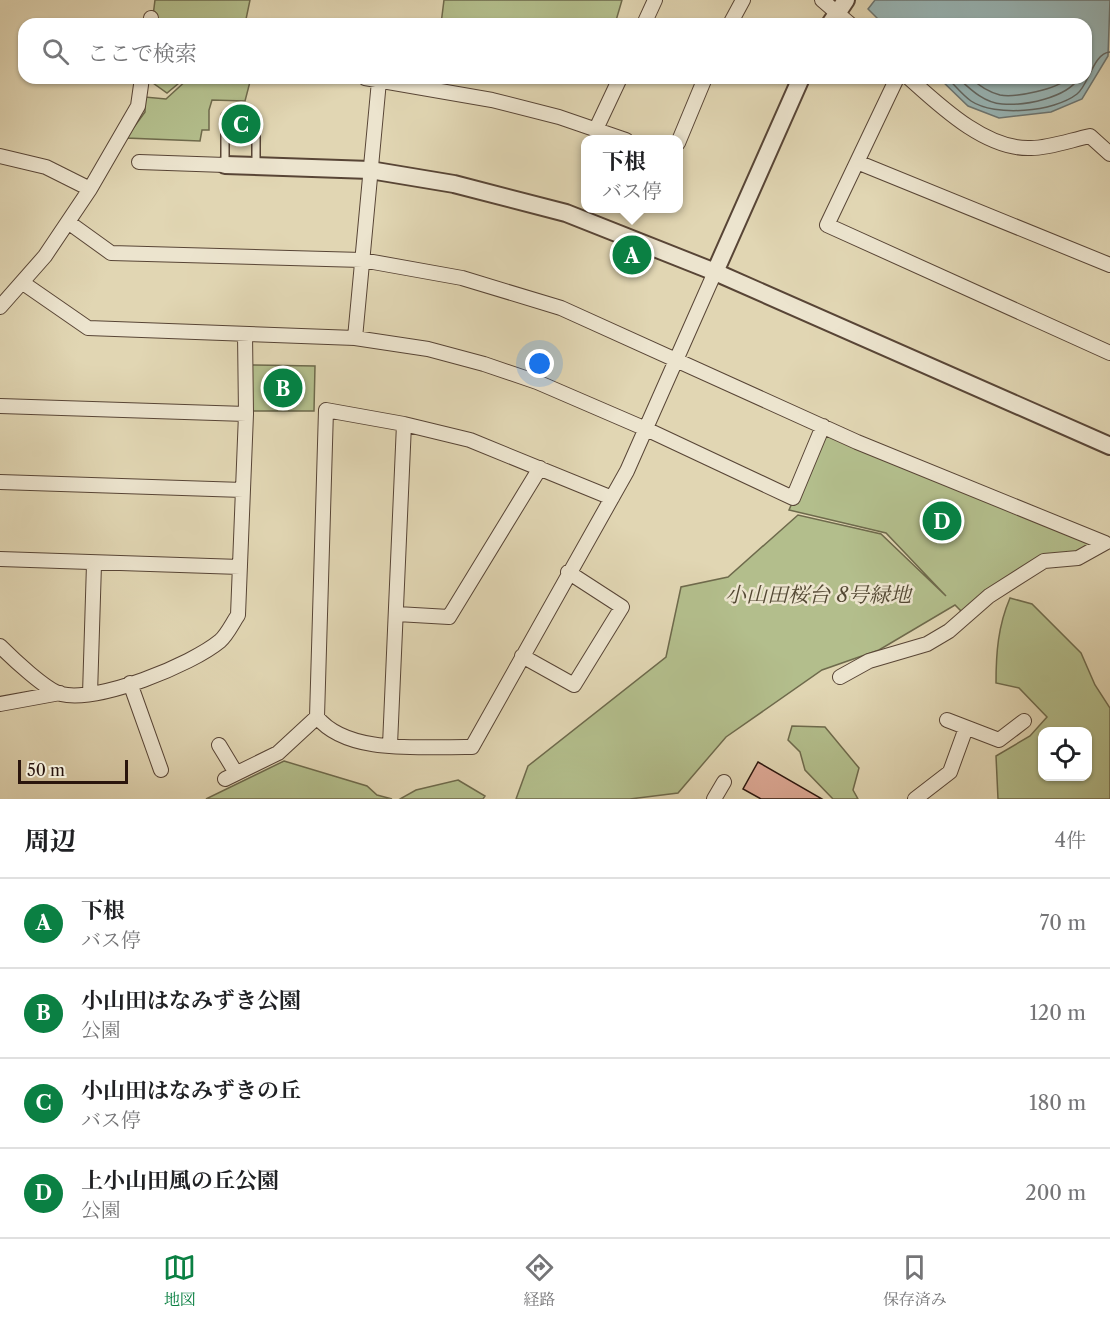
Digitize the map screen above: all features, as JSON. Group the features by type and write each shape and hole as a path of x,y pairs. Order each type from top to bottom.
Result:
{"street":[{"path":"647,18 655,0"},
{"path":"733,18 742,0"},
{"path":"822,0 838,12"},
{"path":"0,308 45,256 90,189 138,106 141,84"},
{"path":"355,338 370,170 372,84"},
{"path":"396,84 492,100 612,135"},
{"path":"596,129 617,84"},
{"path":"681,135 703,84"},
{"path":"612,498 470,440 404,424 326,410 317,717 325,727 361,744 472,747 568,572 612,498 646,429 798,84"},
{"path":"894,84 827,225 1110,353"},
{"path":"916,84 947,113 988,139 1030,149 1090,136 1110,154"},
{"path":"0,156 46,167 90,189"},
{"path":"139,162 370,170 454,184 555,210 615,230 715,272 1110,446"},
{"path":"857,162 1110,265"},
{"path":"68,222 111,253 362,260 462,278 561,308 823,426 1107,543"},
{"path":"23,283 88,328 355,338 428,349 484,364 537,382 646,429 793,498 823,426"},
{"path":"0,704 60,693 90,694 130,683 191,661 221,640 238,615 246,414 245,334"},
{"path":"0,406 246,414"},
{"path":"390,745 404,424"},
{"path":"397,614 448,617 540,468"},
{"path":"0,482 243,490"},
{"path":"840,677 870,661 927,644 949,631 989,596 1044,561 1078,558 1107,543"},
{"path":"0,559 94,564 240,567"},
{"path":"90,694 94,564"},
{"path":"522,656 574,685 622,607 568,572"},
{"path":"0,646 17,663 60,693"},
{"path":"130,683 161,770"},
{"path":"219,745 230,776 278,753 317,717"},
{"path":"946,720 999,740 1024,722"},
{"path":"915,799 950,772 966,728"},
{"path":"714,799 724,782"}],"lane":[{"path":"225,165 225,116 255,116 255,165"}],"green space":[{"path":"155,0 250,0 246,18 153,18"},
{"path":"444,0 622,0 617,18 442,18"},
{"path":"154,84 178,84 167,93"},
{"path":"182,84 249,84 245,101 212,100 209,110 209,130 202,130 200,141 126,138 145,112 145,97 166,99"},
{"path":"252,365 315,366 314,411 251,411"},
{"name":"小山田桜台 8号緑地","path":"824,430 1100,543 1077,554 1046,557 965,615 955,605 879,650 822,670 726,737 678,793 630,799 516,799 528,766 666,657 681,587 728,577 798,515 881,534 946,596 886,533 789,510"},
{"path":"1010,598 1032,604 1081,653 1095,685 1110,708 1110,799 998,799 996,756 1030,736 1038,727 1038,781 1092,781 1092,727 1038,727 1047,717 1019,688 996,683 998,640"},
{"path":"792,726 825,727 859,768 853,790 858,799 833,799 805,770 800,752 788,740"},
{"path":"284,761 367,786 377,795 392,799 206,799"},
{"path":"458,780 485,796 483,799 400,799 416,790"}],"water":[{"path":"875,0 1110,0 1108,56 1092,82 1092,18 877,18 868,9"},
{"path":"945,84 1091,84 1082,99 1051,112 999,118 968,106"}],"building":[{"path":"758,762 822,799 761,799 743,789"}],"place":[{"name":"小山田はなみずきの丘","path":"241,124"},
{"name":"下根","path":"632,255"},
{"name":"小山田はなみずき公園","path":"283,388"},
{"name":"上小山田風の丘公園","path":"942,521"}]}
